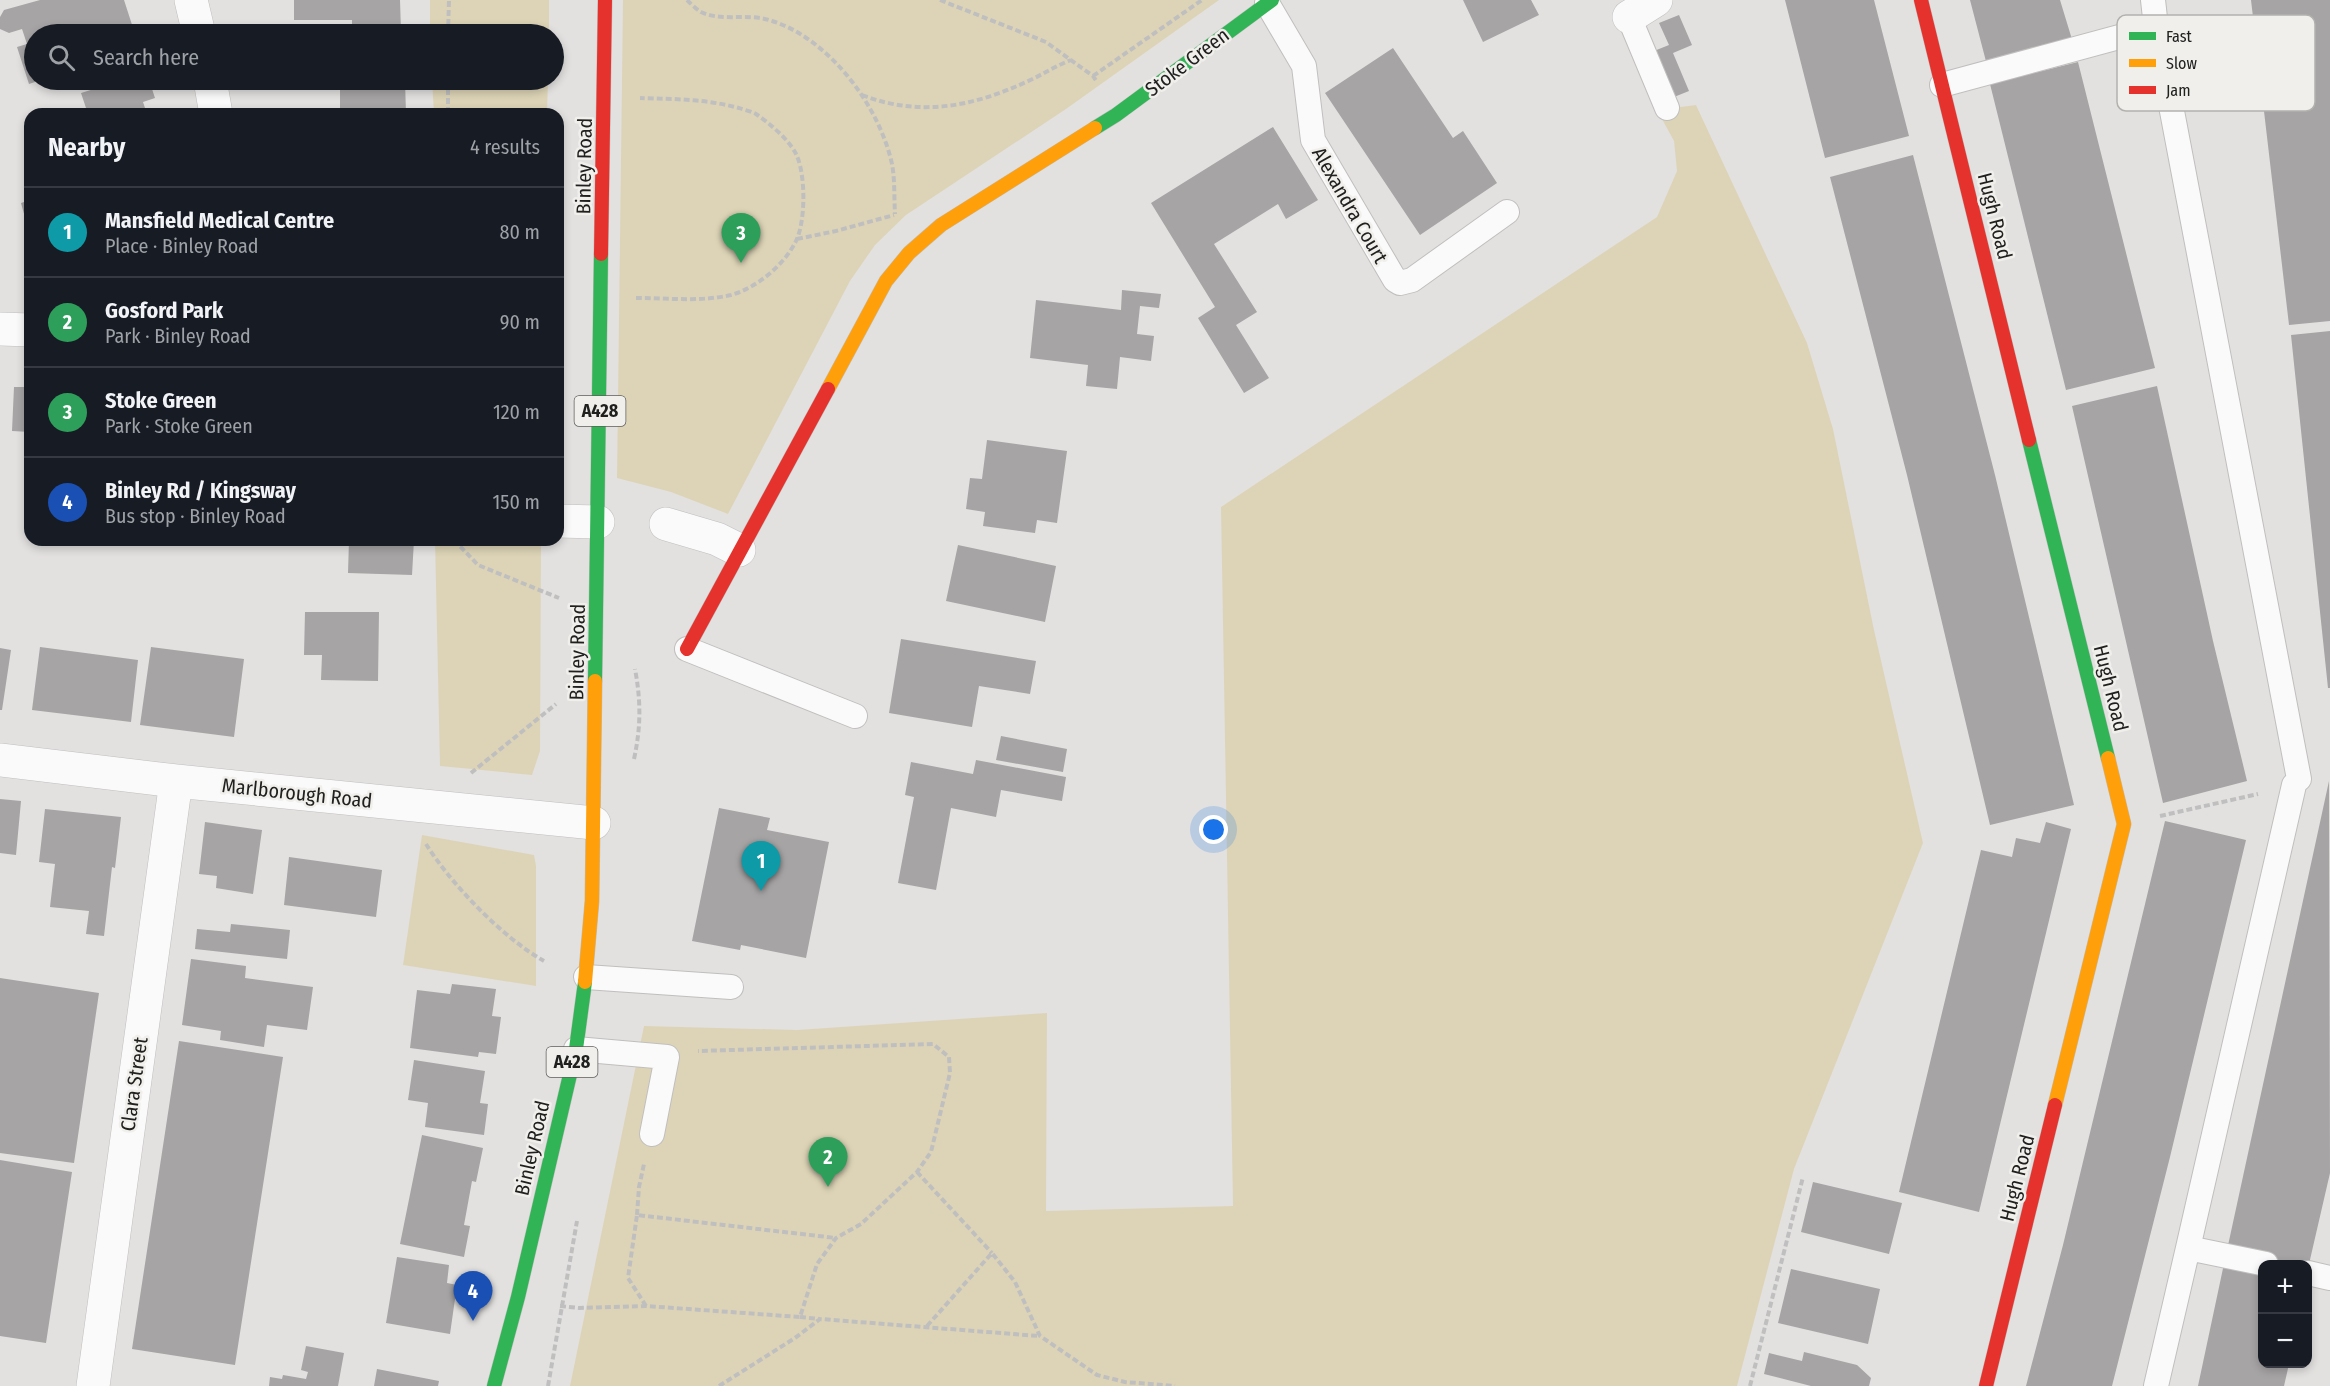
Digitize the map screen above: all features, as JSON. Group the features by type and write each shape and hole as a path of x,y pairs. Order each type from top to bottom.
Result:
{"street":[{"path":"191,0 197,24"},
{"name":"Binley Road","path":"494,1386 518,1297 576,1049 586,976 592,901 594,823 605,0"},
{"path":"1629,17 1656,0"},
{"name":"Hugh Road","path":"1921,0 2124,824 1986,1386"},
{"name":"Stoke Green","path":"687,649 886,281 909,253 941,225 1116,115 1269,2"},
{"path":"212,90 215,108"},
{"path":"0,329 24,330"},
{"path":"564,522 598,522"},
{"path":"666,524 717,539 739,550"},
{"name":"Marlborough Road","path":"0,760 176,781 594,823"},
{"name":"Clara Street","path":"93,1386 176,781"},
{"name":"Binley Road","path":"515,1364 518,1297"}],"lane":[{"path":"2153,0 2155,15"},
{"name":"Alexandra Court","path":"1269,2 1304,66 1313,140 1395,280 1400,283 1412,280 1507,212"},
{"path":"1629,17 1667,108"},
{"path":"1942,85 2117,38"},
{"path":"2156,1386 2296,782 2172,111"},
{"path":"687,649 855,716"},
{"path":"586,976 731,987"},
{"path":"576,1049 667,1057 652,1134"},
{"path":"2188,1248 2258,1262"},
{"path":"2312,1274 2330,1278"}],"path":[{"path":"448,24 449,0"},
{"path":"687,0 700,12 724,17 766,19 792,28 813,41 862,95 879,126 892,164 896,234 909,253"},
{"path":"940,0 1046,42 1093,76 1116,115"},
{"path":"1093,76 1202,0"},
{"path":"862,95 882,103 909,108 945,106 984,100 1071,60"},
{"path":"448,90 448,108"},
{"path":"602,299 702,298 732,294 755,284 781,263 797,239 804,202 803,179 795,152 775,130 754,113 714,101 638,98"},
{"path":"797,239 895,215"},
{"path":"460,546 478,565 560,598"},
{"path":"448,809 469,774 557,704"},
{"path":"2124,824 2296,782"},
{"path":"404,804 427,847 466,895 524,950 544,961"},
{"path":"667,1057 703,1050 933,1044 949,1057 950,1073 931,1152 917,1172 861,1224 836,1238 817,1264 800,1317"},
{"path":"646,1306 628,1278 639,1187 652,1134"},
{"path":"917,1172 992,1253 1015,1282 1040,1336"},
{"path":"1750,1386 1803,1177"},
{"path":"637,1215 836,1238"},
{"path":"927,1326 992,1253"},
{"path":"518,1297 579,1308 646,1306 1040,1336 1097,1375 1125,1382 1175,1386"},
{"path":"719,1386 795,1338 820,1319"}],"shaded area":[{"path":"430,0 549,0 549,24 430,24"},
{"path":"623,0 1219,0 1066,109 906,215 875,245 850,281 728,514 671,492 617,478"},
{"path":"433,90 548,90 547,108 434,108"},
{"path":"1696,105 1807,343 1833,429 1874,630 1923,843 1794,1169 1737,1386 570,1386 644,1026 797,1030 1047,1013 1046,1211 1233,1206 1221,507 1657,217 1677,171 1674,141 1657,110"},
{"path":"435,546 541,546 540,751 532,775 440,766"},
{"path":"422,835 534,855 536,866 536,986 403,965"}],"building":[{"path":"40,0 124,0 132,24 24,24 24,35 22,29 9,33 0,29 0,17 4,10"},
{"path":"294,0 400,0 401,24 352,24 352,20 294,20"},
{"path":"1463,0 1531,0 1539,15 1483,42"},
{"path":"1785,0 1874,0 1909,136 1825,158"},
{"path":"1970,0 2060,0 2074,46 1988,69"},
{"path":"2251,0 2330,0 2330,321 2289,325 2264,111 2315,111 2315,15 2253,15"},
{"path":"1679,15 1692,45 1673,53 1689,91 1669,99 1649,53 1669,45 1659,23"},
{"path":"24,45 24,69 17,47"},
{"path":"1393,48 1453,138 1463,131 1497,183 1420,235 1325,93"},
{"path":"2078,62 2155,368 2066,390 1990,84"},
{"path":"91,90 152,90 155,98 143,102 145,108 86,108 81,93"},
{"path":"340,90 405,90 406,108 340,108"},
{"path":"1273,127 1318,200 1286,219 1278,204 1214,244 1257,312 1236,325 1269,378 1244,393 1198,318 1215,307 1151,203"},
{"path":"1913,155 1995,475 2074,805 1990,825 1907,475 1830,177"},
{"path":"1122,290 1161,294 1159,308 1140,306 1137,334 1154,336 1151,361 1120,357 1117,389 1086,386 1088,365 1030,358 1036,300 1121,310"},
{"path":"2330,331 2330,688 2328,688 2291,335"},
{"path":"2157,386 2213,641 2247,781 2163,803 2072,406"},
{"path":"14,387 24,387 24,432 12,431"},
{"path":"987,440 1067,451 1057,523 1037,520 1035,533 983,526 985,512 966,509 970,478 982,479"},
{"path":"958,545 1056,566 1045,622 946,601"},
{"path":"349,546 414,546 412,575 348,573"},
{"path":"305,612 379,612 378,681 321,680 322,655 304,655"},
{"path":"901,639 1036,661 1030,694 979,686 972,727 889,713"},
{"path":"40,647 138,660 131,722 32,710"},
{"path":"151,647 244,659 234,737 140,725"},
{"path":"0,648 11,650 2,710 0,710"},
{"path":"1001,736 1067,749 1063,772 996,760"},
{"path":"976,760 1066,777 1062,801 1001,790 996,817 951,808 936,890 898,883 914,797 905,795 911,762 973,774"},
{"path":"2329,781 2330,1173 2310,1260 2273,1260 2227,1250"},
{"path":"0,799 21,801 16,855 0,853"},
{"path":"719,808 770,818 767,830 829,842 806,958 741,945 740,950 692,941"},
{"path":"45,809 121,817 115,868 112,867 104,936 86,934 89,911 50,907 55,864 39,862"},
{"path":"2165,821 2246,840 2170,1157 2112,1386 2026,1386 2063,1245"},
{"path":"205,822 262,830 253,894 216,888 217,876 199,874"},
{"path":"2046,822 2071,829 1979,1212 1899,1192 1981,850 2012,857 2016,838 2040,843"},
{"path":"289,857 382,870 376,917 284,905"},
{"path":"231,924 290,930 287,959 195,949 197,929 230,932"},
{"path":"191,959 246,966 245,978 313,987 307,1030 267,1025 264,1047 220,1040 221,1031 182,1025"},
{"path":"0,978 99,993 74,1163 0,1153"},
{"path":"452,984 496,989 492,1016 501,1017 496,1054 479,1052 478,1057 410,1048 417,990 450,994"},
{"path":"179,1041 283,1057 235,1365 132,1349"},
{"path":"414,1060 485,1071 480,1103 488,1104 484,1135 425,1127 428,1103 408,1100"},
{"path":"422,1135 483,1148 476,1182 472,1181 464,1225 470,1226 464,1257 400,1244"},
{"path":"0,1160 72,1172 46,1343 0,1336"},
{"path":"1813,1182 1902,1203 1889,1254 1801,1232"},
{"path":"397,1257 449,1265 447,1283 457,1285 450,1334 386,1323"},
{"path":"2225,1259 2258,1266 2258,1368 2288,1368 2284,1386 2198,1386"},
{"path":"1791,1269 1880,1289 1868,1344 1778,1323"},
{"path":"306,1346 344,1353 338,1386 269,1386 270,1377 282,1379 283,1375 306,1379 308,1372 301,1370"},
{"path":"1804,1352 1857,1365 1871,1378 1869,1386 1811,1386 1764,1374 1769,1353 1802,1361"},
{"path":"377,1369 439,1381 438,1386 374,1386"}],"traffic: fast":[{"path":"1095,128 1272,0"},
{"path":"595,681 601,254"},
{"path":"2029,440 2108,758"},
{"path":"494,1386 518,1297 576,1049 585,982"}],"traffic: slow":[{"path":"828,389 886,281 909,253 941,225 1095,128"},
{"path":"585,982 592,901 595,681"},
{"path":"2055,1105 2124,824 2108,758"}],"traffic: jam":[{"path":"601,254 605,0"},
{"path":"1921,0 2029,440"},
{"path":"687,649 828,389"},
{"path":"1986,1386 2055,1105"}],"place":[{"name":"Stoke Green","path":"741,263"},
{"name":"Mansfield Medical Centre","path":"761,891"},
{"name":"Gosford Park","path":"828,1187"},
{"name":"Binley Rd / Kingsway","path":"473,1321"}]}
